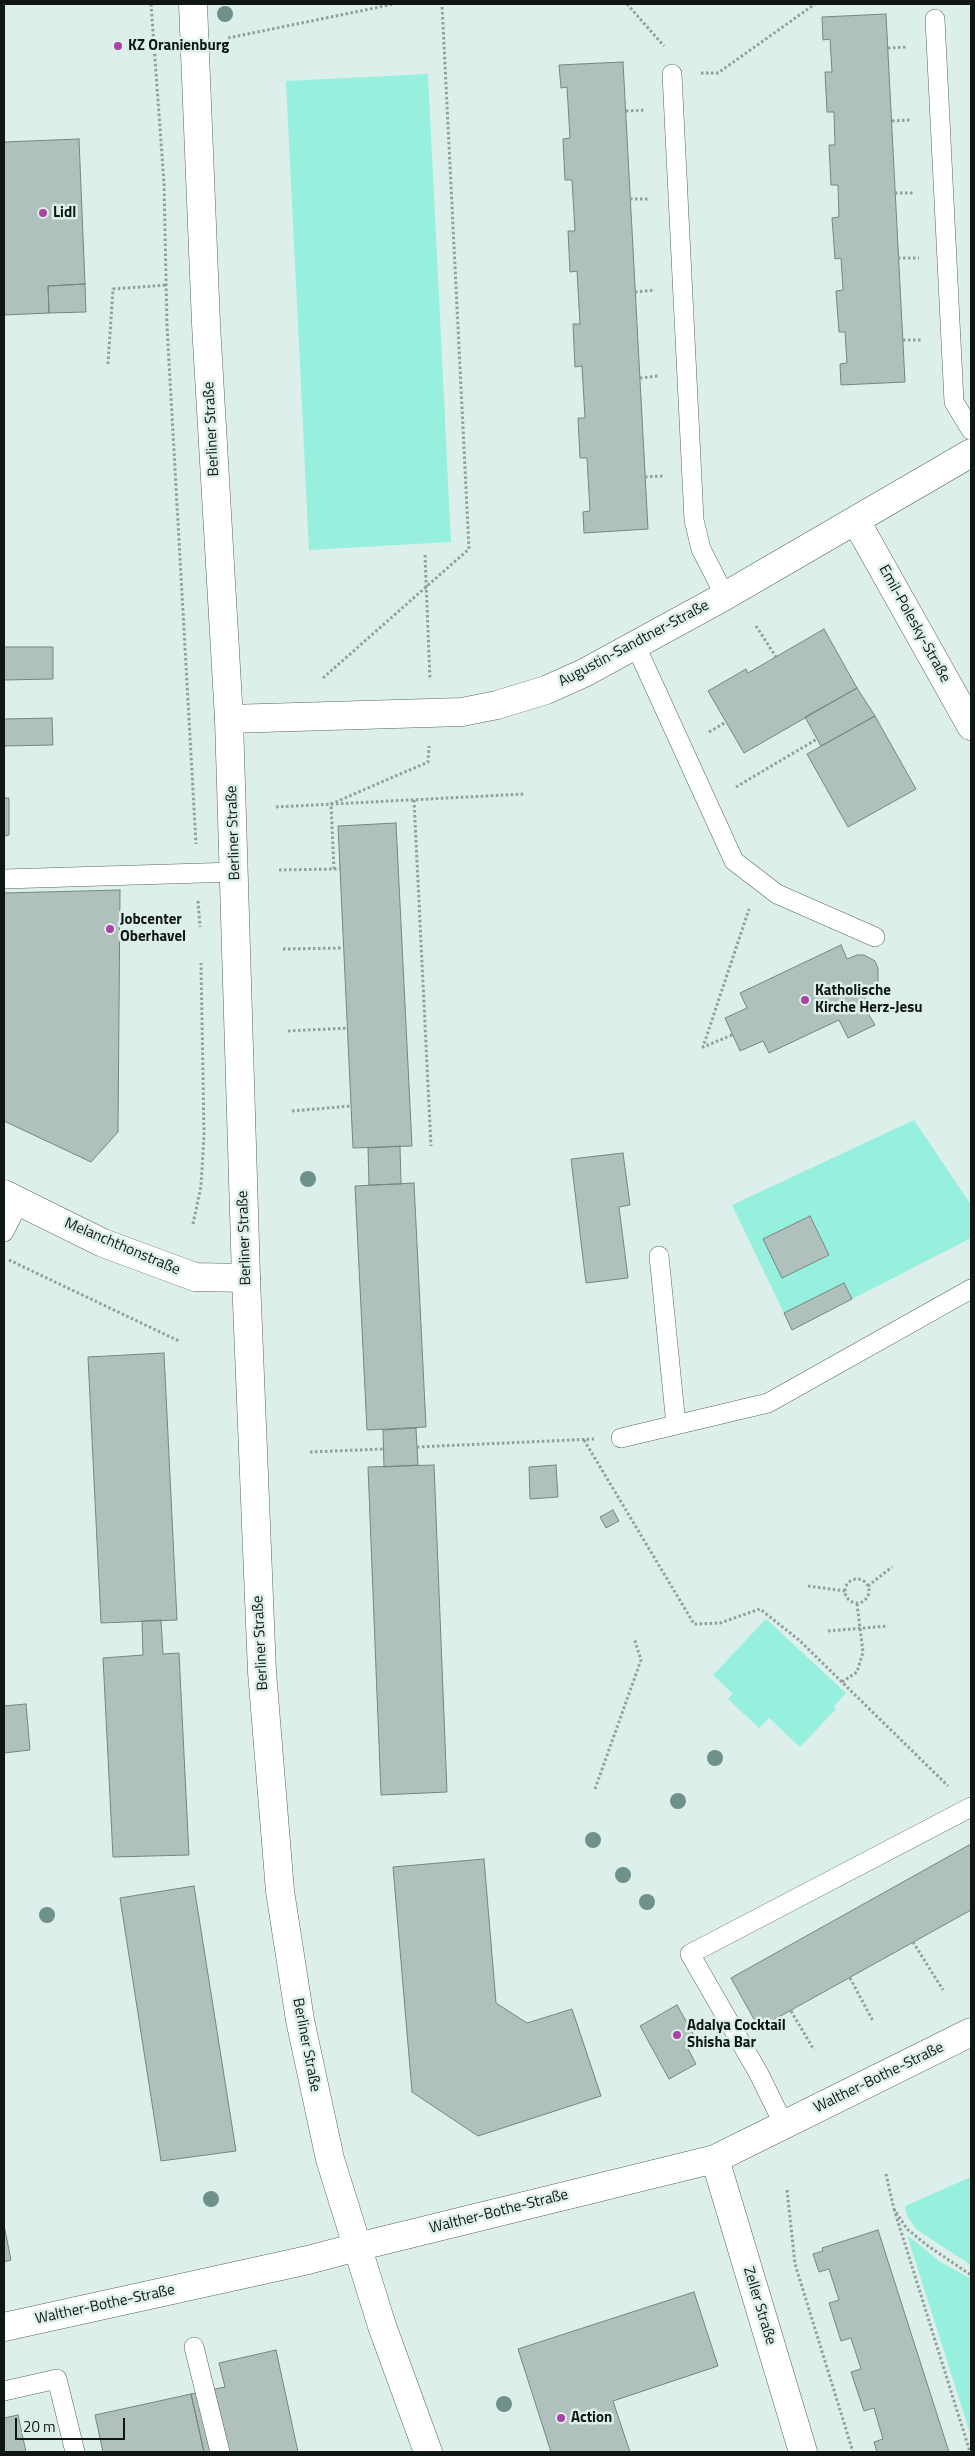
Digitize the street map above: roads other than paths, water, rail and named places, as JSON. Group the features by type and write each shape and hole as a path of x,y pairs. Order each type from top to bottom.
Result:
{"street":[{"name":"Berliner Straße","path":"193,4 229,719 246,1278 263,1681 280,1891 300,2020 330,2158 382,2326 428,2452"},
{"name":"Augustin-Sandtner-Straße","path":"229,719 462,712 497,705 546,690 584,673 725,596 856,522 971,453"},
{"name":"Emil-Polesky-Straße","path":"856,522 971,726"},
{"name":"Melanchthonstraße","path":"12,1198 103,1243 195,1277 246,1278"},
{"name":"Walther-Bothe-Straße","path":"4,2327 308,2260 714,2159 971,2032"},
{"name":"Zeller Straße","path":"714,2159 803,2452"}],"lane":[{"path":"935,19 954,402 971,430"},
{"path":"672,74 694,520 701,549 725,596"},
{"path":"635,644 734,861 777,894 875,937"},
{"path":"4,879 235,872"},
{"path":"4,1232 12,1198"},
{"path":"659,1256 676,1425"},
{"path":"621,1438 768,1403 971,1289"},
{"path":"784,2125 758,2074 690,1954 971,1807"},
{"path":"194,2347 220,2452"},
{"path":"4,2391 58,2378 75,2452"}],"place":[{"name":"KZ Oranienburg","path":"118,46"},
{"name":"Lidl","path":"43,213"},
{"name":"Jobcenter Oberhavel","path":"110,929"},
{"name":"Katholische Kirche Herz-Jesu","path":"805,1000"},
{"name":"Adalya Cocktail Shisha Bar","path":"677,2035"},
{"name":"Action","path":"561,2418"}]}
